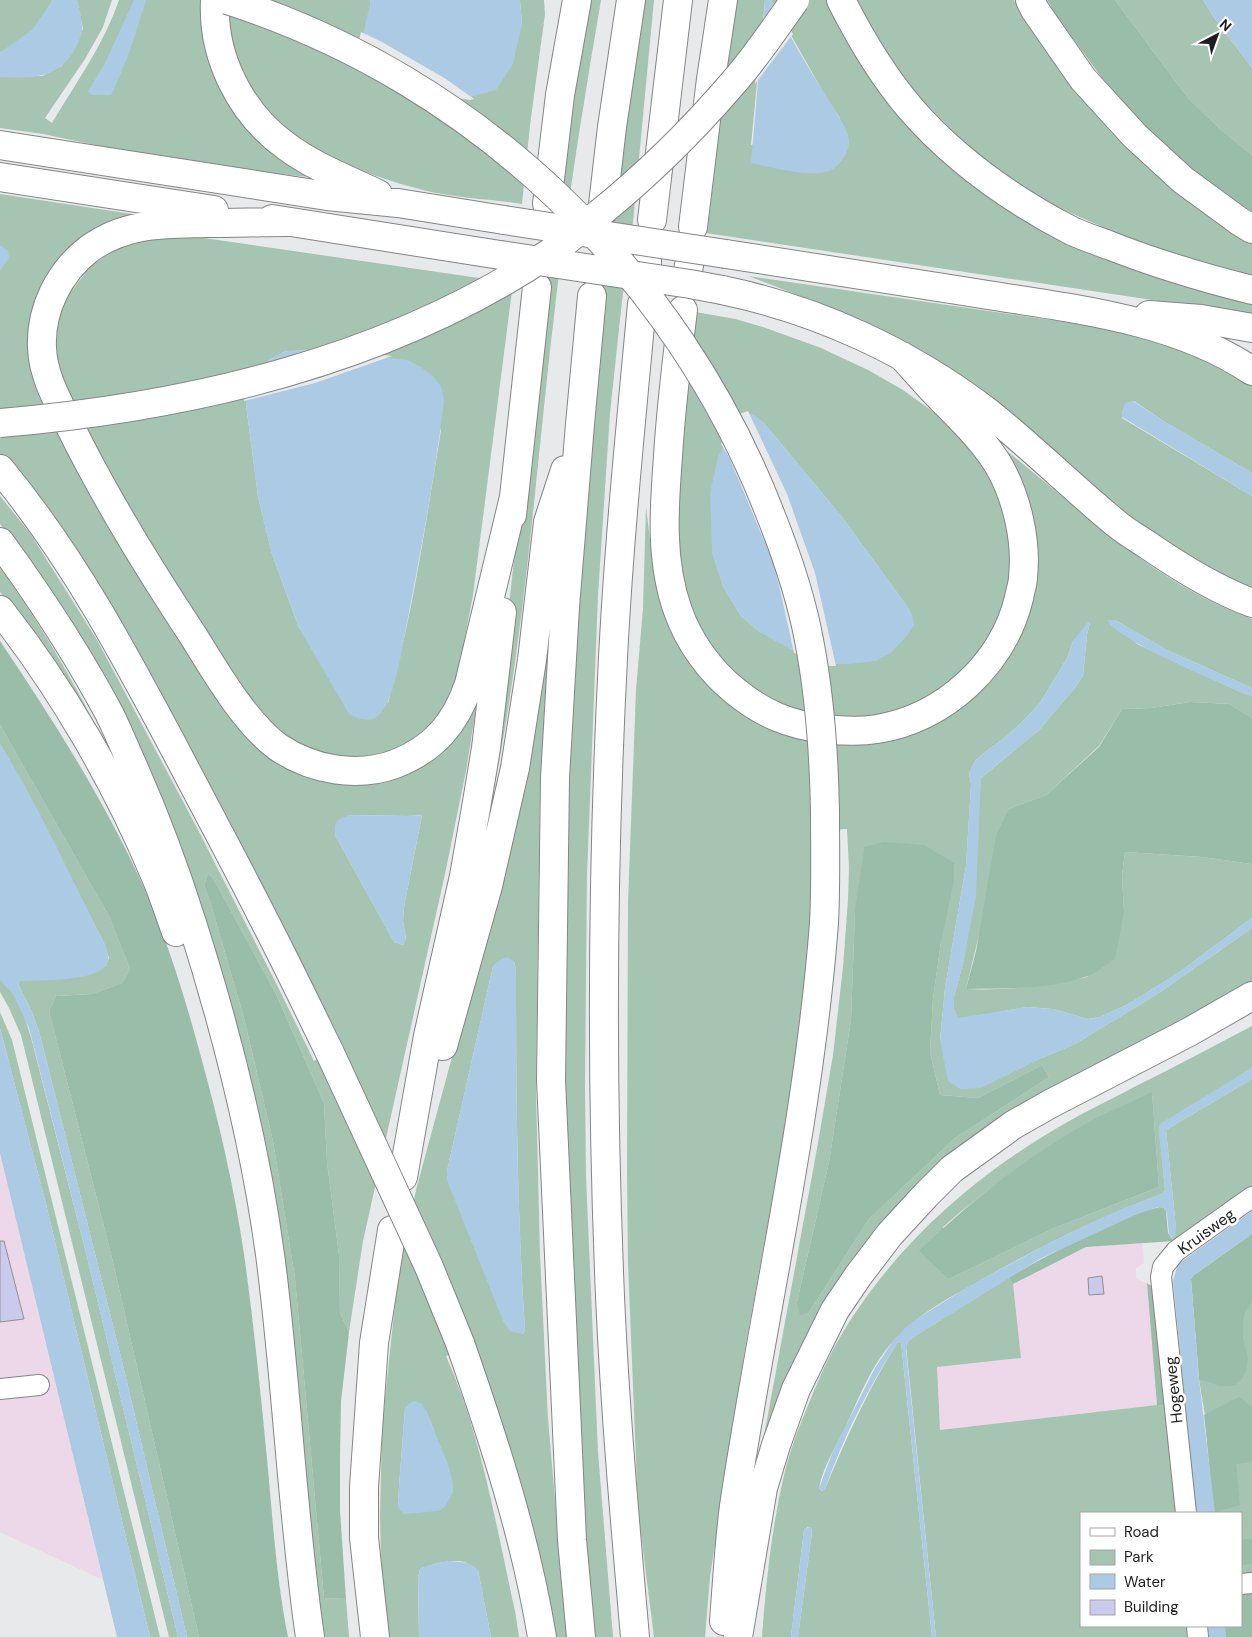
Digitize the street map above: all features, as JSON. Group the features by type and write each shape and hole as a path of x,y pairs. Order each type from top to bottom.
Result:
{"highway":[{"path":"215,0 214,18 220,51 234,86 257,120 285,146 314,164 398,203"},
{"path":"227,0 298,26 349,50 417,88 450,109 492,140 536,176 575,212 612,252 645,292 699,369 722,408 744,450 784,548 798,593 815,671 823,751 826,868 824,922 816,1000 794,1160 734,1509 722,1637"},
{"path":"557,0 560,95"},
{"path":"547,204 560,95 577,0"},
{"path":"602,213 612,128 631,0"},
{"path":"647,253 678,0"},
{"path":"666,100 688,0"},
{"path":"693,227 711,79 723,0"},
{"path":"0,423 35,420 130,406 207,392 292,370 396,335 506,281 553,251 626,192 684,137 734,82 795,0"},
{"path":"841,0 858,34 910,108 949,148 988,180 1026,206 1074,231 1138,257 1252,290"},
{"path":"1030,0 1083,79 1135,136 1183,180 1252,229"},
{"path":"0,145 328,196 398,203 504,220 647,253 722,290 753,297 814,316 862,336 935,375 989,414 1119,526 1177,565 1234,596 1252,603"},
{"path":"0,177 500,254 726,254 1073,308 1133,321 1194,341 1215,350 1252,371"},
{"path":"289,222 152,224 130,229 109,237 82,255 58,285 46,312 42,338 47,376 102,488 164,593 220,677 261,732 279,748 303,761 342,771 387,767 414,756 432,742 453,719 469,684 514,497"},
{"path":"536,287 504,599 486,748 464,876 428,1036 405,1168 445,1042 488,886 515,768 532,660 548,522 580,424"},
{"path":"581,1637 572,1540 551,1080 554,778 565,607 592,296"},
{"path":"635,1637 619,1450 610,1296 605,1144 604,973 606,820 613,657 623,498 642,304"},
{"path":"1073,308 1201,319 1252,328"},
{"path":"683,310 672,398 664,502 664,544 672,591 678,613 694,644 720,679 746,700 770,715 802,726 846,731 878,729 911,720 946,702 972,681 998,648 1015,614 1023,578 1023,540 1015,503 999,467 978,437 902,356"},
{"path":"0,469 24,499 92,598 128,661 264,918 330,1053 430,1267 460,1343 493,1438 518,1525 542,1637"},
{"path":"0,542 31,584 73,649 110,715 147,797 177,876 209,976 251,1145 271,1261 298,1538 310,1637"},
{"path":"0,610 67,706 107,774 156,875 192,975 222,1080 251,1145"},
{"path":"738,1637 764,1488 776,1445 796,1389 817,1344 844,1296 890,1234 952,1169 1013,1126 1110,1072 1234,1008 1252,996"},
{"path":"1110,1072 1242,1019 1252,1013"},
{"path":"375,1637 364,1538 364,1487 374,1343 392,1230"}],"street":[{"name":"Kruisweg","path":"1163,1267 1176,1251 1252,1197"},
{"name":"Hogeweg","path":"1163,1267 1161,1277 1186,1512"},
{"path":"0,1389 39,1385"}],"shaded area":[{"path":"0,1153 38,1307 103,1580 0,1532"},
{"path":"1142,1243 1144,1263 1136,1268 1136,1279 1147,1283 1157,1405 940,1430 936,1367 1021,1358 1013,1284 1086,1247"}],"green space":[{"path":"0,0 53,0 33,30 0,53"},
{"path":"77,0 112,0 103,27 85,59 45,118 52,123 98,48 119,0 209,0 225,84 328,179 186,164 43,134 0,128 0,77 42,76 62,66 83,29"},
{"path":"229,0 371,0 370,2 522,24 520,0 544,0 545,14 530,125 522,204 447,195 400,184 352,166 305,142 284,127 266,110 247,83 231,35"},
{"path":"586,0 601,0 561,262 520,624 501,753 488,817 492,755 538,348"},
{"path":"642,0 654,0 633,222 610,413 598,595 587,875 586,1177 598,1452 613,1637 593,1637 570,1318 564,1079 567,843 576,602 599,311"},
{"path":"736,0 765,0 751,145 840,118 771,0 833,0 962,169 1252,295 1252,315 699,232"},
{"path":"856,0 1014,0 1054,61 1076,90 1124,143 1150,168 1212,218 1252,243 1252,277 1168,255 1035,196 975,153 925,103 907,83 886,54"},
{"path":"1047,0 1115,0 1188,98 1220,129 1252,155 1252,212 1170,153 1102,78"},
{"path":"1115,0 1203,0 1252,68 1252,155 1220,129 1188,98"},
{"path":"0,194 152,217 109,227 34,345 245,727 361,780 479,690 466,771 445,874 363,1241 349,1332 340,1313 339,1255 327,1162 324,1103 276,994 213,878 208,873 204,885 244,1018 273,1141 295,1278 324,1598 346,1599 349,1637 322,1637 223,979 26,558 0,524 0,496 30,533 97,640 195,824 314,1061 340,1048 0,460","holes":["350,815 422,815 404,907 403,921 406,939 403,945 394,942 335,835"]},
{"path":"204,238 513,283 473,595 457,679 441,712 433,722 410,741 371,758 344,759 315,752 289,739 260,711 171,581 70,404 58,365 55,342 58,320 63,305 90,267 114,250 148,239","holes":["319,350 441,430 412,602 388,703 299,628 272,554 258,497 246,404 269,360 286,351"]},
{"path":"748,276 1126,331 1169,342 1252,380 1252,473 1165,422 1134,401 1126,403 1122,412 1122,418 1252,496 1252,595 1190,562 883,334 832,308"},
{"path":"690,311 735,319 821,348 868,370 903,390 961,432 983,455 1011,513 1012,575 1005,606 990,641 974,663 928,701 871,718 833,719 803,714 761,695 745,684 708,645 684,596 673,525","holes":["763,422 842,517 909,609 761,633 741,616 723,586 712,551"]},
{"path":"998,444 1149,565 1215,604 1252,619 1252,688 1167,650 1115,620 1137,644 1252,696 1252,718 1230,704 1190,702 1151,708 1122,709 1099,746 1046,795 1009,809 966,989 1026,987 1087,977 1124,912 1122,876 1125,852 1202,857 1252,864 1252,918 1178,973 1130,1003 1100,1017 1088,1019 1053,1009 1027,1007 958,1019 954,1009 954,996 963,964 968,933 981,778 1039,730 1074,689 1083,676 1087,634 1090,623 1073,641 1067,658 1040,703 1021,723 975,761 969,773 971,784 966,866 945,988 940,1040 1042,1058 1075,1044 1156,995 1252,928 1252,982 923,1183 767,1437 764,1436 833,1055 843,967 849,867 847,829 816,831 809,998 745,1349 710,1577 705,1637 654,1637 638,1510 628,1263 627,1173 628,902 636,690 643,608 646,507 655,581 668,622 684,652 701,677 722,698 897,732 1022,615","holes":["855,910 941,942 933,999 930,1052 940,1095 978,1098 1042,1065 1049,1077 954,1139 869,1219 809,1312 797,1302 829,1162 851,1020"]},
{"path":"0,568 37,622 69,676 129,791 19,616 0,592"},
{"path":"552,599 540,786 536,1092 540,1254 548,1419 567,1637 544,1637 469,1347 446,1356 459,1387 479,1450 515,1611 519,1637 491,1637 478,1570 466,1563 453,1561 420,1569 418,1578 419,1637 383,1637 380,1516 382,1428 399,1274 416,1190 468,998","holes":["514,961 516,970 519,1195 525,1330 523,1334 447,1171 493,966","405,1408 426,1411 434,1430 399,1509 398,1500"]},
{"path":"0,641 40,701 114,826 146,892 162,932 189,1015 208,1081 236,1204 244,1254 257,1361 278,1574 288,1637 199,1637 112,1258 49,1011 56,996 92,994 122,983 130,969 109,916 0,725"},
{"path":"1190,702 1230,704 1252,718 1252,864 1202,857 1125,852 1122,876 1124,912 1115,959 1089,976 1071,981 1041,986 966,989 976,951 996,836 1009,809 1046,795 1099,747 1122,709 1151,708"},
{"path":"0,725 109,916 130,969 122,983 92,994 56,996 49,1011 112,1258 199,1637 187,1637 122,1361 40,1035 32,1012 18,984 20,981 106,966 109,958 105,945 25,787 0,744"},
{"path":"884,842 924,845 954,863 954,880 941,942 933,999 930,1052 940,1095 978,1098 1042,1065 1049,1077 954,1139 869,1219 809,1312 800,1315 797,1302 829,1162 851,1020 855,910 864,847"},
{"path":"208,873 213,878 276,994 324,1103 327,1162 339,1255 340,1313 349,1332 341,1401 340,1457 340,1511 346,1599 324,1598 295,1278 273,1141 244,1018 204,885"},
{"path":"0,973 3,982 18,1002 32,1041 87,1257 178,1637 169,1637 21,1035 0,992"},
{"path":"0,1012 12,1040 160,1637 150,1637 46,1204 0,1028"},
{"path":"1252,1026 1252,1068 1159,1126 1165,1190 1162,1194 1047,1244 935,1307 913,1322 894,1340 879,1359 867,1381 827,1464 819,1488 822,1491 825,1489 867,1396 886,1360 897,1343 901,1342 932,1637 798,1637 812,1532 811,1528 808,1527 804,1530 791,1637 762,1637 773,1532 780,1491 793,1445 817,1383 837,1343 868,1295 889,1268 937,1217 963,1194 1018,1153 1080,1115","holes":["1152,1093 1159,1187 1054,1228 949,1279 943,1227 984,1193 1042,1152 1103,1116"]},
{"path":"1252,1079 1252,1188 1174,1241 1172,1237 1176,1228 1166,1130"},
{"path":"1152,1092 1159,1187 1054,1228 949,1279 919,1251 960,1213 1025,1162 1096,1118"},
{"path":"1160,1207 1166,1211 1168,1233 1174,1241 1086,1247 1013,1284 1008,1278 1093,1234 1132,1216"},
{"path":"1252,1227 1252,1637 1224,1637 1223,1627 1242,1627 1242,1512 1213,1512 1205,1416 1199,1379 1201,1379"},
{"path":"1252,1234 1252,1302 1245,1312 1243,1321 1243,1338 1248,1358 1246,1371 1241,1380 1235,1385 1220,1386 1199,1379 1191,1279"},
{"path":"1008,1278 1013,1284 1021,1358 937,1367 940,1430 1157,1405 1168,1406 1178,1512 1080,1512 1080,1627 1189,1627 1190,1637 936,1637 906,1346 909,1340"},
{"path":"1147,1283 1154,1288 1168,1406 1157,1405"},
{"path":"1239,1397 1252,1407 1252,1462 1236,1464 1240,1505 1217,1512 1215,1512 1204,1415"},
{"path":"1242,1532 1243,1539 1252,1539 1252,1564 1242,1565"},
{"path":"1242,1591 1244,1594 1252,1594 1252,1637 1226,1637 1225,1627 1242,1627"}],"water":[{"path":"53,0 77,0 82,32 75,49 61,67 52,72 33,77 0,77 0,53 32,30"},
{"path":"134,0 146,0 116,84 111,95 92,95 88,91 104,65"},
{"path":"371,0 520,0 522,24 513,64 496,90 470,97 359,51"},
{"path":"765,0 771,0 804,61 843,123 847,134 849,140 848,150 839,164 826,172 799,172 751,163"},
{"path":"1203,0 1252,0 1252,68 1215,19"},
{"path":"0,245 8,251 9,258 0,271"},
{"path":"319,350 407,360 433,376 441,386 444,401 427,513 398,671 386,706 380,714 369,720 349,714 299,628 272,554 258,497 246,404 250,383 269,360 286,351"},
{"path":"1133,401 1252,473 1252,496 1122,417 1126,403"},
{"path":"747,413 754,415 763,422 842,517 909,609 914,625 907,636 891,653 875,661 831,664 790,649 761,633 741,616 723,586 712,551 710,493 718,457 735,424"},
{"path":"1107,620 1115,620 1167,650 1252,688 1252,696 1188,669 1146,648 1127,638"},
{"path":"1088,622 1090,623 1087,634 1083,676 1039,730 981,778 976,896 963,964 954,996 954,1009 958,1018 1027,1007 1053,1009 1088,1019 1100,1017 1130,1003 1178,973 1252,918 1252,928 1156,995 1075,1044 981,1088 960,1089 948,1081 940,1040 945,988 966,866 971,784 969,773 975,761 1021,723 1040,703 1067,658 1073,641"},
{"path":"0,744 42,818 108,954 107,964 101,970 92,974 67,979 21,981 18,984 32,1012 40,1035 122,1361 187,1637 178,1637 87,1257 29,1028 13,994 0,980"},
{"path":"350,815 422,815 404,907 403,921 406,940 403,945 394,942 335,835 337,821"},
{"path":"507,957 514,961 516,970 520,1240 525,1330 523,1334 510,1331 503,1321 447,1180 447,1171 493,966 498,961"},
{"path":"0,1028 46,1204 150,1637 117,1637 0,1153"},
{"path":"1252,1068 1252,1079 1166,1130 1176,1228 1175,1237 1169,1234 1167,1214 1164,1208 1158,1207 1137,1214 1040,1259 909,1340 906,1350 936,1637 932,1637 901,1342 897,1343 866,1396 848,1432 825,1489 822,1491 819,1488 833,1451 875,1368 893,1341 905,1328 966,1288 1049,1243 1121,1209 1162,1194 1165,1190 1159,1133 1161,1123"},
{"path":"1252,1211 1252,1234 1191,1279 1199,1379 1215,1512 1196,1512 1173,1281 1178,1264"},
{"path":"415,1401 422,1404 426,1411 448,1464 453,1483 453,1492 445,1507 439,1511 404,1514 399,1509 398,1500 405,1408"},
{"path":"809,1527 812,1532 798,1637 791,1637 804,1530"},
{"path":"447,1561 468,1563 478,1570 491,1637 419,1637 418,1578 420,1569"},
{"path":"1207,1627 1225,1627 1226,1637 1209,1637"}],"pier":[{"path":"775,2 793,34 755,84 761,23"},
{"path":"361,32 446,79 474,99 447,97 357,48"},
{"path":"318,348 392,356 315,383 244,401 248,382 264,363"},
{"path":"748,411 787,494 815,573 836,666 830,666 794,653 773,562 730,459 721,444 739,414"}],"building":[{"path":"0,1241 4,1241 24,1319 0,1322"},
{"path":"1102,1276 1104,1294 1089,1295 1088,1278"}]}
